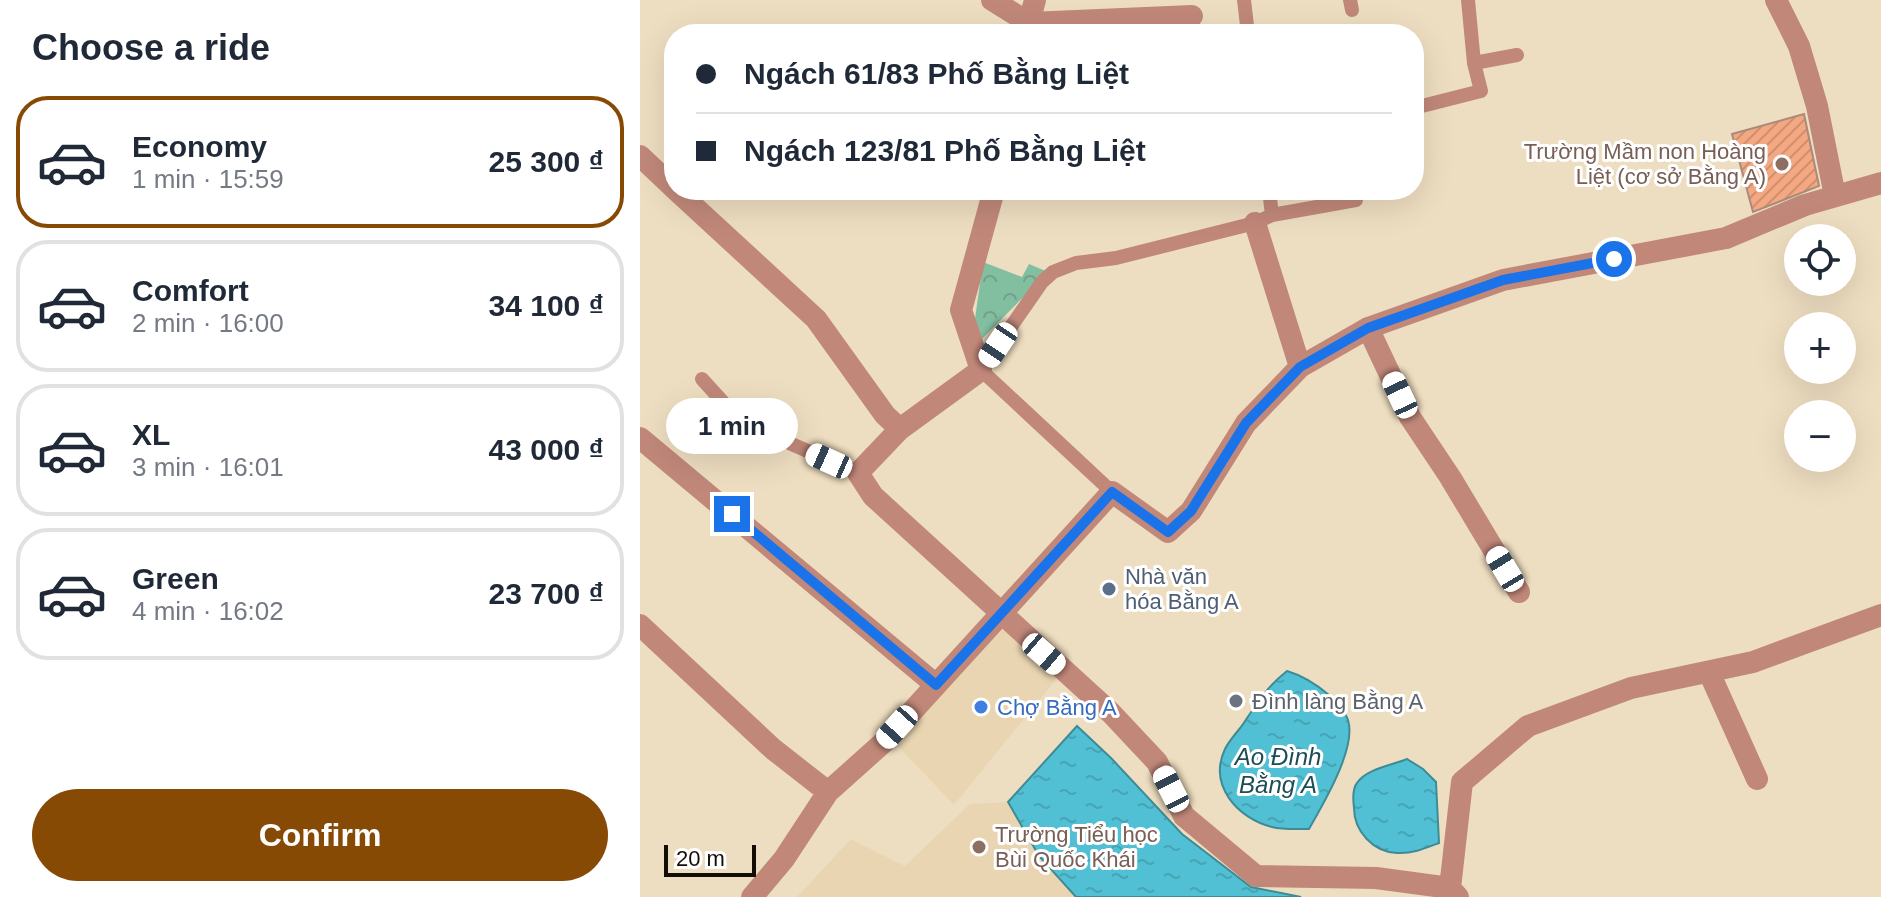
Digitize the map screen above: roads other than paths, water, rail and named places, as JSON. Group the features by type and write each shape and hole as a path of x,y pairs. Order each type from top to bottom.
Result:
{"street":[{"path":"992,0 1023,24"},
{"path":"1029,24 1035,0"},
{"path":"1776,0 1799,46 1817,106 1835,196"},
{"path":"1083,24 1192,16"},
{"path":"640,156 664,179"},
{"path":"752,897 784,859 828,792 885,741 1112,492 1168,532 1191,511 1246,423 1300,367 1368,328 1503,280 1726,238 1835,196 1881,183"},
{"path":"687,200 816,319 885,415 900,429"},
{"path":"991,200 961,310 981,370 900,429 858,473 873,496 1111,713 1157,762 1184,816 1256,876 1376,878 1454,892 1462,782 1528,726 1631,688 1753,662 1881,615"},
{"path":"1264,219 1300,367"},
{"path":"1368,328 1410,417 1519,592"},
{"path":"640,438 936,685"},
{"path":"640,625 773,749 828,792"},
{"path":"1709,672 1757,779"}],"lane":[{"path":"1424,105 1481,91 1474,63 1468,0"},
{"path":"1248,1 1248,24"},
{"path":"1474,63 1517,55"},
{"path":"1264,219 1267,200"},
{"path":"1112,492 981,370 1032,296 1053,272 1076,263 1116,258 1264,219 1356,200"},
{"path":"702,379 741,422 858,473"}],"water":[{"name":"Ao Đình Bằng A","path":"1287,671 1324,691 1348,720 1348,745 1343,760 1309,829 1276,828 1259,823 1237,808 1223,787 1220,775 1227,745 1265,693"},
{"path":"1077,726 1182,834 1251,887 1301,897 1076,897 1039,856 1008,802"},
{"path":"1407,759 1436,782 1439,843 1408,853 1388,852 1366,839 1357,825 1354,791 1357,783 1367,774"}],"place":[{"name":"Trường Mầm non Hoàng Liệt (cơ sở Bằng A)","path":"1782,164"},
{"name":"Nhà văn hóa Bằng A","path":"1109,589"},
{"name":"Đình làng Bằng A","path":"1236,701"},
{"name":"Chợ Bằng A","path":"981,707"},
{"name":"Trường Tiểu học Bùi Quốc Khái","path":"979,847"}]}
